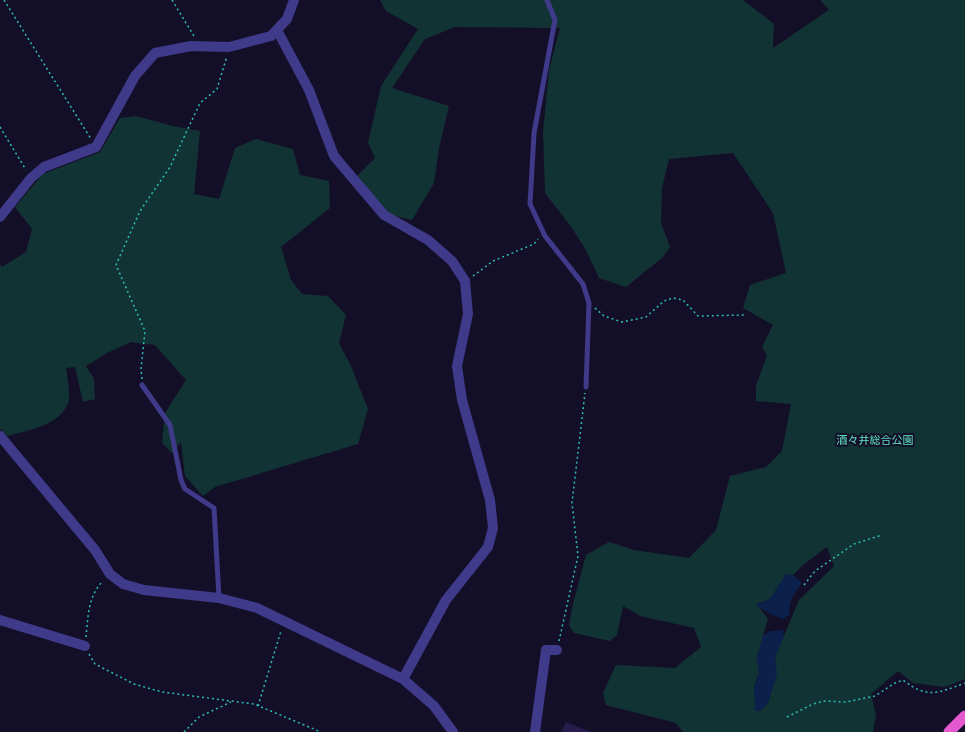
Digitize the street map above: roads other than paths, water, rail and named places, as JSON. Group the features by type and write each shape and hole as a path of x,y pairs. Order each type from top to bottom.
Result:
{"highway":[{"path":"948,732 965,716"}],"street":[{"path":"0,217 31,178 44,167 96,147 135,76 146,61 155,53 165,50 200,46 229,47 271,36 287,19 294,0"},
{"path":"277,30 309,90 334,156 384,215 428,240 452,261 465,281 468,314 457,366 464,407 490,500 493,528 488,547 446,600 403,679"},
{"path":"0,436 95,550 110,574 124,584 144,590 171,591 219,598 256,608 285,621 403,679 434,706 454,732"},
{"path":"0,620 85,646"},
{"path":"535,732 546,650 557,650"}],"lane":[{"path":"547,0 555,20 534,134 530,204 543,233 583,284 589,303 586,387"},
{"path":"142,385 170,425 180,480 185,489 214,508 219,598"}],"water":[{"path":"786,574 793,575 802,583 792,598 789,615 783,619 772,615 756,605 770,599"},
{"path":"783,630 784,636 775,657 777,674 768,703 760,711 755,711 754,687 759,673 757,657 763,636 770,631"}],"park label":[{"name":"酒々井総合公園","path":"875,440"}]}
